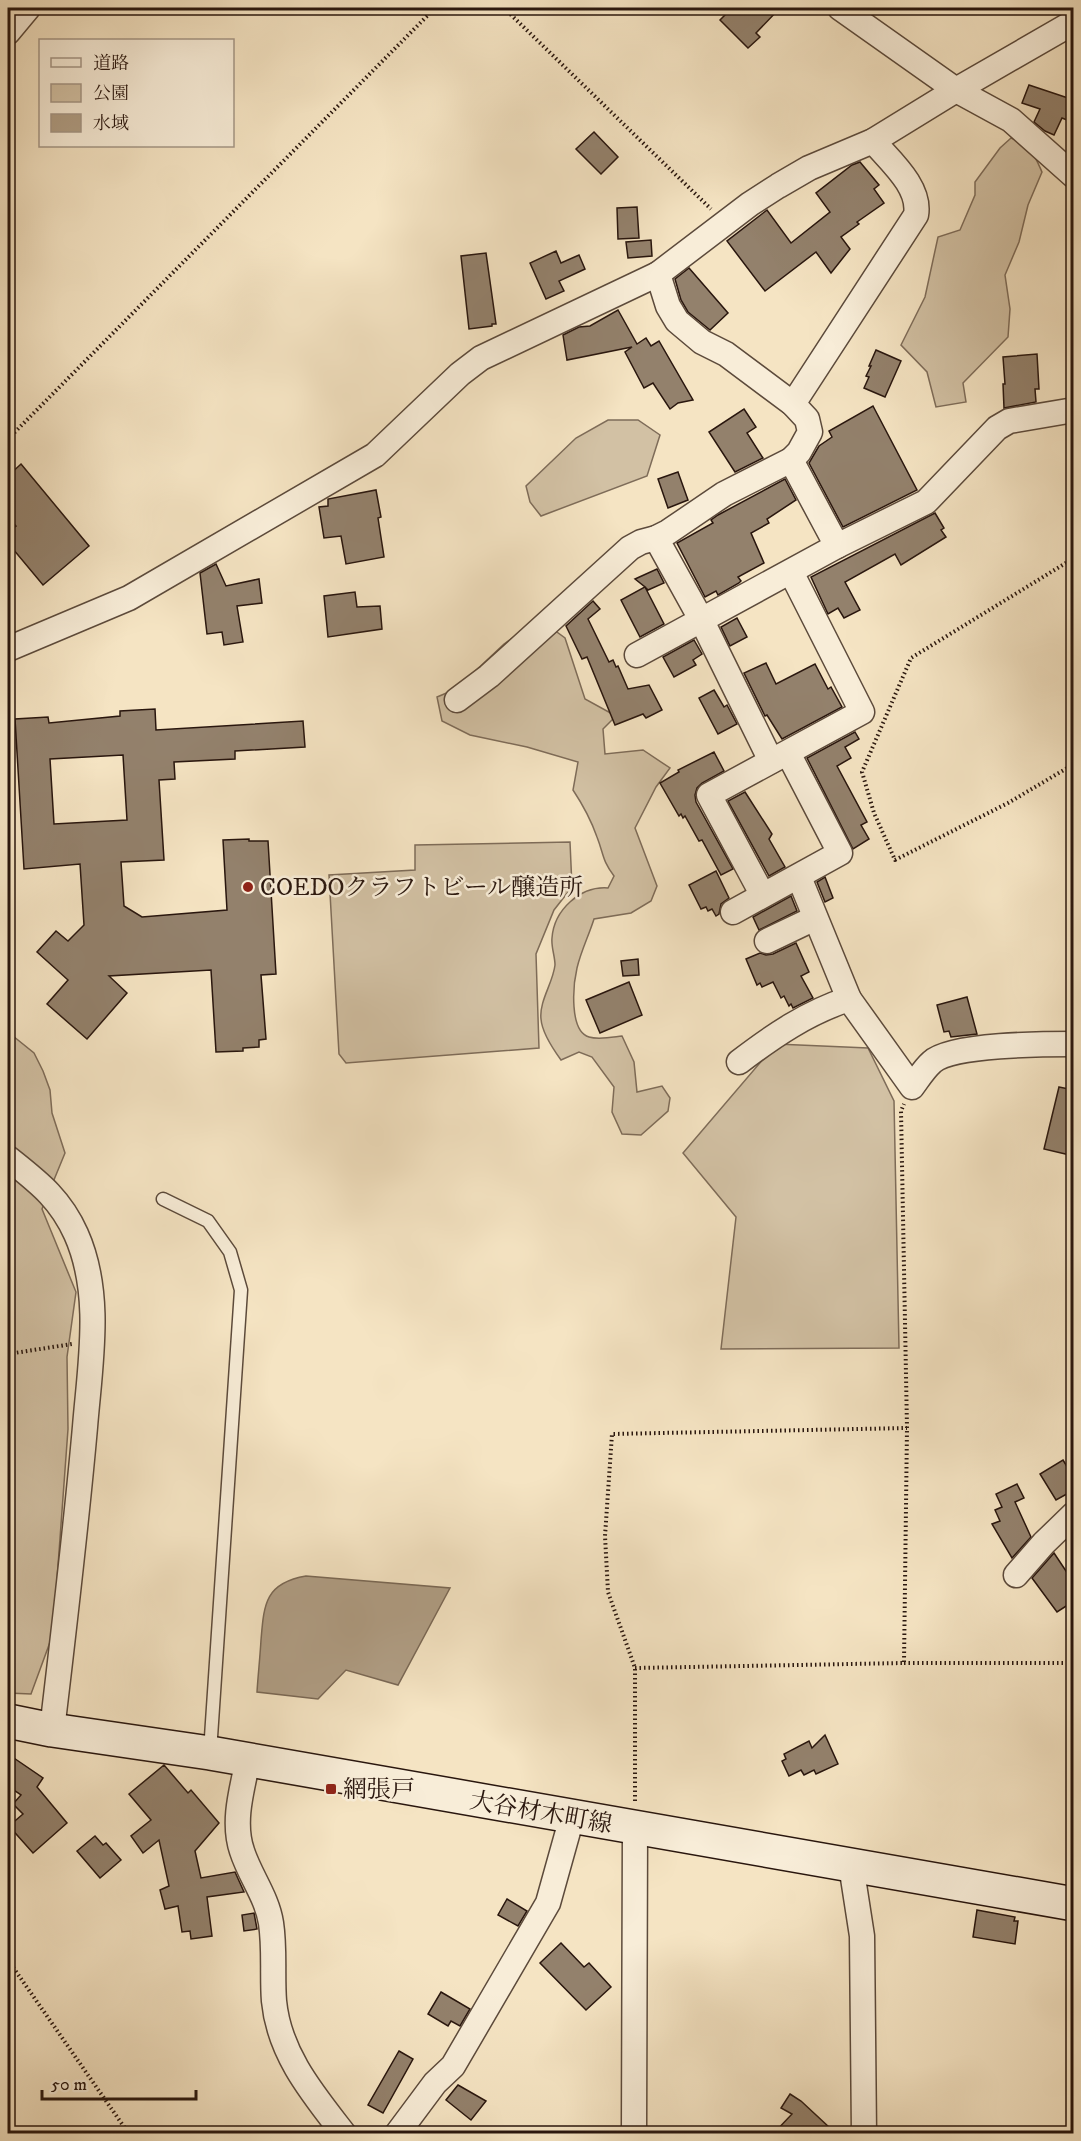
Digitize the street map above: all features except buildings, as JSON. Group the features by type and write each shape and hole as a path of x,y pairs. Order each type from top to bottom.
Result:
{"main road":[{"name":"大谷材木町線","path":"8,1721 52,1730 210,1753 1074,1904"}],"street":[{"path":"8,32 28,8"},
{"path":"840,8 956,90 1011,120 1074,176"},
{"path":"8,648 139,592 375,455 460,374 481,358 658,274 724,222 809,168 873,141 1074,22"},
{"path":"793,404 916,215 916,198 912,189 873,141"},
{"path":"457,700 489,676 630,548 668,532 723,494 791,460 799,452 810,432 807,419 793,404 726,354 702,342 677,321 668,306 658,274"},
{"path":"637,655 837,546 926,502 997,428 1009,421 1074,410"},
{"path":"791,460 837,546"},
{"path":"656,538 780,757 840,853 799,877 762,894 734,912"},
{"path":"762,894 709,795 862,712 791,572"},
{"path":"799,877 849,999 912,1087 933,1060 966,1049 1074,1044"},
{"path":"767,941 815,918"},
{"path":"739,1062 801,1019 849,999"},
{"path":"8,1158 45,1188 64,1209 77,1236 89,1273 92,1306 78,1508 52,1730"},
{"path":"1016,1575 1074,1514"},
{"path":"248,1760 238,1819 238,1836 242,1852 267,1906 271,1924 274,2003 278,2022 303,2081 344,2133"},
{"path":"398,2133 435,2083 453,2066 548,1903 572,1817"},
{"path":"634,2133 635,1828"},
{"path":"851,1865 862,1936 864,2133"}],"lane":[{"path":"163,1199 208,1221 230,1252 241,1290 210,1753"}],"path":[{"path":"8,439 435,8"},
{"path":"504,8 724,222"},
{"path":"1074,558 911,658 862,772 874,813 895,860 1008,803 1074,764"},
{"path":"904,1663 907,1428 901,1111 912,1087"},
{"path":"8,1354 91,1342"},
{"path":"635,1828 635,1668 608,1592 605,1536 612,1434 907,1428"},
{"path":"635,1668 904,1663 1074,1664"},
{"path":"8,1960 129,2133"}],"green space":[{"path":"1011,138 1031,151 1042,172 1028,205 1019,242 1005,275 1010,309 1008,337 963,383 966,402 936,407 927,372 901,345 925,297 938,237 960,230 975,195 975,182 1000,148"},
{"path":"608,420 638,420 660,435 647,476 541,516 530,502 526,486 576,438"},
{"path":"539,619 565,638 585,699 616,716 603,729 605,754 643,750 670,768 656,787 635,828 657,886 651,901 631,913 594,919 579,962 574,985 575,1017 583,1033 597,1038 622,1036 634,1062 637,1092 662,1086 670,1098 668,1111 641,1135 622,1134 612,1112 614,1087 592,1057 579,1052 561,1060 543,1030 541,1012 555,965 552,938 558,918 563,909 579,896 598,888 608,888 614,876 605,861 589,819 573,790 578,762 527,747 470,735 442,721 437,697 456,689 504,644"},
{"path":"570,842 572,887 554,910 536,954 539,1048 346,1063 339,1054 329,875 415,870 415,845"},
{"path":"8,1032 34,1053 50,1090 52,1113 65,1153 42,1209 76,1292 67,1357 68,1429 53,1634 31,1694 8,1693"},
{"path":"776,1044 868,1048 894,1101 899,1348 721,1349 736,1217 683,1153"}],"water":[{"path":"306,1576 450,1588 398,1685 346,1670 318,1699 257,1692 264,1616 269,1597 282,1584"}],"place":[{"name":"COEDOクラフトビール醸造所","path":"248,887"},
{"name":"網張戸","path":"331,1789"}]}
